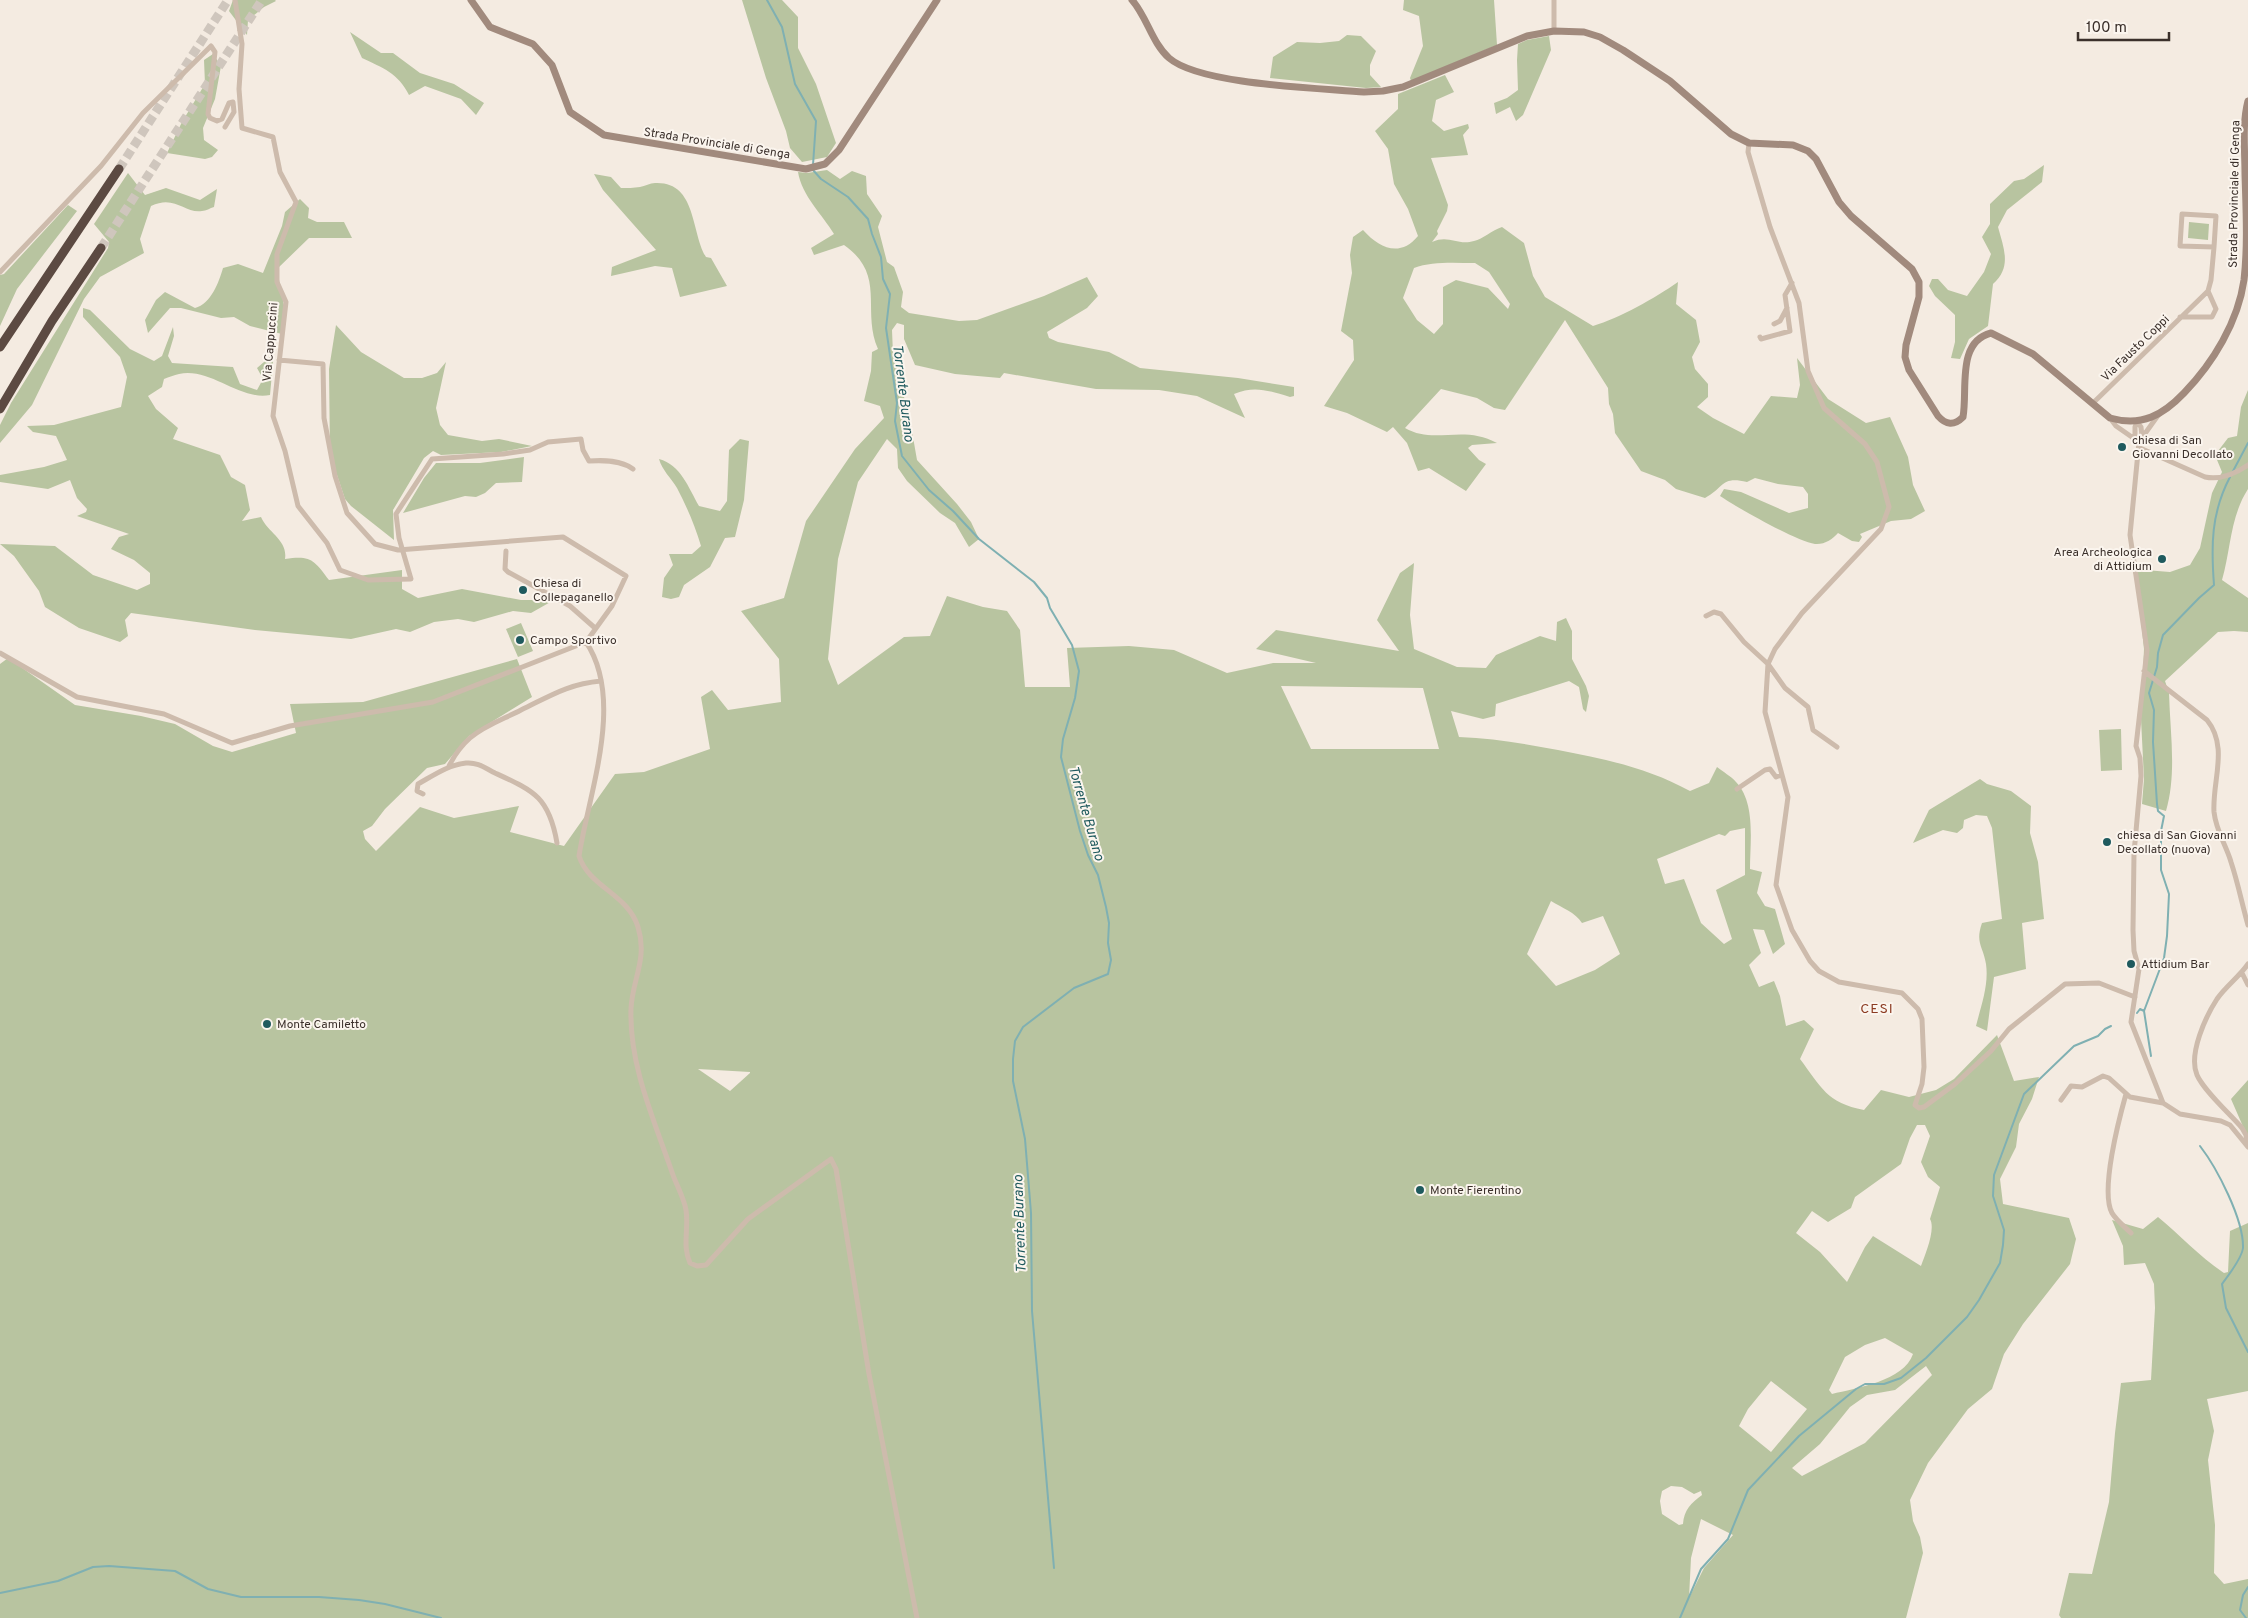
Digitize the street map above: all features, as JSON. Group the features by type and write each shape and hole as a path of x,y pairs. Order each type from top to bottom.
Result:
{"highway":[{"path":"0,347 119,169"},
{"path":"0,409 52,320 101,248"}],"main road":[{"name":"Strada Provinciale di Genga","path":"471,0 490,27 533,44 552,65 570,112 604,135 806,169 825,164 839,150 937,0"},
{"name":"Strada Provinciale di Genga","path":"1132,0 1140,9 1169,58 1183,67 1236,81 1364,92 1404,87 1527,36 1554,31 1584,32 1600,37 1670,81 1724,129 1749,143 1793,145 1808,151 1816,159 1839,202 1851,216 1912,269 1919,282 1919,297 1907,338 1905,357 1910,370 1938,416 1944,422 1952,424 1958,422 1963,417 1964,378 1969,352 1974,341 1990,333 2033,354 2110,418 2123,422 2137,422 2159,414 2177,401 2210,363 2238,307 2244,281 2246,249 2245,129 2248,101"}],"street":[{"name":"Via Cappuccini","path":"235,0 242,44 239,89 242,128 273,137 280,172 296,202 277,254 277,282 286,302 273,416 285,451 298,506 327,543 340,570 368,580 411,579 403,550"},
{"path":"1554,0 1554,31"},
{"path":"0,272 101,166 143,113 211,46 215,52 208,114 210,118 217,121 222,119 229,103 233,102 234,112 225,128"},
{"path":"1749,143 1748,152 1770,227 1799,303 1808,371 1824,408 1864,444 1877,462 1889,507 1881,529 1802,614 1775,649 1768,664 1766,712 1788,797 1776,885 1792,930 1810,961 1829,978 1839,982 1902,993 1918,1010 1922,1019 1924,1067 1922,1084 1915,1105 1916,1108 1924,1108 1955,1084 1994,1048 2009,1029 2065,984 2099,983 2135,997"},
{"name":"Via Fausto Coppi","path":"2092,404 2180,317 2212,317 2216,309 2208,291 2211,280 2214,247 2216,216 2182,214 2180,246 2214,247"},
{"path":"1760,337 1761,339 1790,331 1785,295 1792,283"},
{"path":"2180,317 2208,291"},
{"path":"1774,324 1780,321 1788,308"},
{"path":"0,654 77,697 164,714 232,744 290,726 433,702 586,642 612,606 626,576 563,537 403,550 376,544 347,513 335,476 324,418 323,364 279,360"},
{"path":"2139,441 2159,414"},
{"path":"2110,418 2139,441 2205,477 2216,479 2238,472 2248,465"},
{"path":"2137,422 2135,427 2139,441 2130,535 2147,650 2136,746 2140,758 2141,776 2133,895 2134,951 2139,969 2131,1022 2163,1103"},
{"path":"403,550 399,538 396,514 432,459 503,454 530,450 548,442 581,439 583,450 589,461 626,464 633,469"},
{"path":"506,551 505,569 508,572 570,606 595,628"},
{"path":"1706,616 1714,612 1721,614 1744,642 1768,664 1785,688 1808,707 1813,730 1837,747"},
{"path":"586,642 597,663 604,710 603,732 579,856 583,868 590,877 622,901 638,926 642,944 641,964 631,1009 636,1065 686,1211 685,1253 690,1263 697,1266 706,1265 748,1219 831,1159 836,1169 869,1374 917,1618"},
{"path":"2145,672 2207,720 2214,728 2218,738 2215,821 2246,904 2248,925"},
{"path":"449,766 470,737 490,725 556,691 582,683 601,681"},
{"path":"423,794 417,791 418,784 449,766 475,763 529,789 540,798 546,809 557,843"},
{"path":"1737,789 1765,770 1770,769 1776,777 1781,775"},
{"path":"2247,1146 2246,1135 2242,1128 2207,1089 2198,1076 2195,1069 2195,1057 2207,1017 2224,990 2242,973 2248,964"},
{"path":"2242,973 2248,985"},
{"path":"2061,1100 2071,1086 2082,1087 2103,1076 2110,1078 2126,1094 2136,1099 2163,1103 2180,1114 2221,1121 2230,1125 2247,1146"},
{"path":"2126,1094 2113,1140 2108,1196 2112,1212 2131,1233"}],"green space":[{"path":"233,0 276,1 264,7 248,20 247,35 229,11"},
{"path":"742,0 782,0 798,17 798,48 816,84 836,143 827,157 802,162 790,148"},
{"path":"1404,0 1494,0 1497,45 1411,81 1410,78 1423,46 1419,16 1403,10"},
{"path":"350,32 381,53 393,53 420,73 454,84 484,103 476,115 461,99 425,86 409,95 395,76 362,58"},
{"path":"1347,35 1361,36 1376,51 1370,65 1370,75 1381,87 1366,88 1270,78 1273,57 1297,42 1320,43 1339,41"},
{"path":"1549,36 1551,50 1523,115 1516,121 1510,107 1496,114 1494,103 1507,98 1518,90 1518,44 1527,40"},
{"path":"213,54 221,66 215,99 203,128 204,140 218,150 212,157 205,159 167,153 182,122 205,84 204,60"},
{"path":"1445,75 1454,92 1436,100 1432,121 1444,131 1468,124 1469,128 1463,135 1468,155 1431,158 1448,205 1437,231 1438,234 1432,242 1443,239 1463,242 1474,241 1502,227 1524,243 1533,276 1545,297 1593,326 1637,307 1678,282 1676,304 1696,320 1700,342 1692,357 1695,369 1708,384 1708,397 1697,407 1713,418 1744,434 1771,396 1797,398 1800,385 1797,358 1828,399 1866,423 1890,417 1908,457 1913,485 1925,511 1911,519 1891,521 1860,534 1862,537 1859,542 1852,541 1838,533 1822,544 1815,544 1781,531 1720,496 1724,489 1741,492 1789,513 1808,508 1808,494 1803,487 1778,484 1755,478 1747,482 1732,480 1705,498 1676,489 1665,480 1641,471 1615,433 1608,388 1565,320 1505,410 1494,408 1477,398 1441,389 1405,428 1427,435 1472,435 1497,443 1472,445 1468,448 1479,460 1486,464 1466,491 1429,468 1418,471 1407,443 1393,427 1387,432 1347,413 1324,406 1354,360 1353,340 1341,331 1352,273 1350,255 1353,237 1363,230 1383,246 1397,249 1411,243 1418,236 1408,209 1394,184 1388,149 1375,131 1398,109 1398,94","holes":["1475,263 1489,272 1510,304 1508,309 1488,288 1456,280 1443,287 1443,324 1434,334 1417,320 1403,298 1414,268 1428,264"]},
{"path":"2044,165 2042,182 2007,210 1998,227 2004,250 2005,264 1999,278 1993,284 1988,326 1969,339 1960,359 1951,358 1955,342 1955,315 1935,296 1929,286 1932,279 1938,279 1948,290 1967,296 1984,272 1991,254 1982,237 1990,224 1990,204 2014,181 2024,179"},
{"path":"827,170 840,179 852,171 866,176 867,194 882,216 878,227 887,262 894,267 903,292 901,307 909,313 959,321 977,320 1044,296 1087,277 1098,296 1087,308 1047,332 1049,338 1058,342 1109,352 1140,368 1238,378 1294,387 1294,396 1290,397 1255,389 1234,394 1245,418 1197,396 1159,390 1096,389 1004,373 1000,378 955,374 915,365 904,339 904,325 897,323 892,330 893,354 910,420 917,460 957,504 971,522 979,539 969,547 955,523 940,513 907,481 898,468 897,449 887,439 858,482 838,559 828,659 838,685 904,637 930,636 947,596 983,607 1007,611 1020,630 1025,687 1070,687 1067,648 1129,646 1174,650 1227,673 1273,663 1316,663 1256,649 1276,630 1399,651 1377,620 1400,573 1414,563 1410,615 1414,649 1457,667 1486,668 1496,655 1540,636 1556,641 1557,622 1566,618 1572,631 1572,659 1589,696 1586,712 1583,709 1579,687 1569,681 1496,704 1495,716 1483,719 1451,711 1459,737 1521,744 1575,753 1642,770 1690,791 1709,783 1717,767 1736,782 1747,801 1749,812 1751,835 1750,869 1762,872 1757,893 1765,906 1775,909 1785,944 1773,954 1764,930 1753,929 1761,953 1749,965 1759,987 1774,981 1780,996 1786,1026 1804,1020 1814,1029 1800,1059 1820,1086 1833,1098 1851,1107 1864,1110 1881,1090 1909,1097 1936,1090 1954,1079 1997,1035 2014,1081 2039,1077 2032,1099 2019,1124 2016,1147 2000,1179 2003,1204 2069,1218 2076,1239 2070,1264 2023,1324 2004,1354 1992,1389 1968,1409 1928,1463 1910,1500 1913,1521 1920,1537 1923,1553 1906,1618 0,1618 0,664 8,658 75,705 141,716 175,724 213,746 232,752 296,733 290,704 363,702 517,659 532,697 469,736 445,764 427,768 385,809 372,826 363,831 365,839 376,851 420,807 454,818 519,806 510,832 564,846 615,774 644,772 710,749 701,697 712,690 728,710 781,702 779,659 741,611 784,598 806,521 855,449 884,418 880,406 864,401 871,371 872,352 878,349 873,335 871,294 865,268 857,256 844,245 814,255 811,248 834,234 800,181 798,172 807,173","holes":["1281,686 1423,688 1439,749 1311,749","1745,828 1745,875 1716,890 1732,939 1724,944 1701,923 1684,879 1665,884 1657,859 1719,834 1725,836 1730,831","1551,901 1572,913 1582,923 1603,916 1620,954 1595,970 1556,986 1527,954","698,1069 750,1072 730,1091","1917,1125 1925,1125 1930,1136 1921,1162 1928,1177 1940,1187 1930,1219 1932,1229 1921,1266 1873,1236 1865,1247 1847,1282 1820,1252 1796,1233 1812,1211 1828,1222 1851,1208 1855,1197 1901,1164 1910,1138","1885,1338 1913,1354 1908,1363 1890,1377 1866,1386 1832,1394 1829,1390 1845,1357 1865,1345","1926,1366 1932,1375 1865,1443 1802,1476 1792,1468 1820,1444 1850,1407 1867,1395 1895,1390","1771,1381 1807,1409 1771,1452 1739,1426 1748,1409","1671,1486 1682,1487 1694,1494 1701,1491 1702,1495 1691,1504 1683,1524 1679,1525 1662,1514 1660,1501 1662,1491","1701,1519 1733,1535 1704,1568 1689,1598 1691,1558"]},
{"path":"128,173 145,195 166,188 200,200 217,189 214,207 204,211 196,211 167,202 151,206 140,239 144,253 100,277 84,299 32,405 0,443 0,425 11,403 108,248 109,242 94,224"},
{"path":"594,174 611,177 621,188 640,187 655,183 669,185 679,190 691,210 701,247 706,257 711,258 727,286 680,297 672,268 655,266 611,276 612,267 656,250 603,190"},
{"path":"300,199 309,208 308,218 317,222 344,222 352,238 309,238 277,269 285,311 282,334 250,326 234,317 221,318 181,308 170,308 148,333 145,320 156,300 165,292 195,308 201,306 210,297 217,286 223,268 238,264 263,273 282,226 285,212"},
{"path":"68,205 77,211 17,289 0,326 0,275 4,274"},
{"path":"2189,222 2209,224 2208,240 2188,238"},
{"path":"83,308 90,310 130,349 154,361 162,356 173,327 174,336 168,356 172,363 233,367 240,384 257,390 263,379 257,368 274,351 270,395 259,396 247,393 214,379 191,373 179,374 164,379 162,387 148,396 156,409 178,428 173,439 220,455 231,477 245,485 250,510 242,521 261,517 284,547 285,559 301,558 311,560 329,580 402,570 402,589 418,598 462,589 521,600 554,600 531,613 513,611 474,622 458,619 434,622 410,632 396,629 351,639 255,630 131,613 125,620 128,636 120,642 79,628 45,607 39,591 14,556 0,544 55,546 93,575 137,590 150,584 150,573 134,560 111,549 119,537 129,534 77,516 86,512 87,509 77,498 70,480 48,489 0,482 0,475 44,467 67,460 56,436 33,432 27,426 54,425 121,407 127,377 120,357 83,317"},
{"path":"336,325 361,352 404,378 422,378 437,373 446,362 436,408 440,425 448,435 482,441 499,439 532,446 501,452 441,455 433,451 424,458 393,510 394,540 351,506 345,499 330,454 329,369"},
{"path":"2248,390 2248,489 2234,522 2222,580 2248,598 2248,632 2218,632 2165,681 2169,693 2172,752 2171,782 2166,811 2142,804 2144,779 2141,719 2144,649 2137,583 2132,569 2170,572 2190,565 2200,548 2212,493 2222,472 2215,455 2228,438 2237,436 2241,407"},
{"path":"740,439 749,441 744,500 735,537 725,538 710,567 684,585 679,597 671,599 662,597 664,578 673,565 669,554 692,554 701,546 684,502 659,459 667,462 678,471 699,506 720,511 727,501 729,450"},
{"path":"524,457 522,482 496,483 485,493 476,497 465,496 403,513 424,478 436,463 480,463"},
{"name":"Campo Sportivo","path":"521,623 533,651 518,657 506,629"},
{"path":"2121,729 2122,770 2101,771 2099,730"},
{"path":"1980,779 1987,784 2011,791 2031,806 2030,833 2038,862 2044,919 2022,923 2026,969 1994,977 1987,1031 1976,1026 1984,995 1987,972 1979,935 1982,923 2002,919 1992,828 1987,816 1976,815 1964,820 1963,828 1957,833 1943,830 1913,843 1929,810"},
{"path":"2248,1080 2248,1138 2231,1099"},
{"path":"2158,1217 2224,1273 2228,1272 2230,1231 2248,1223 2248,1391 2207,1399 2214,1431 2208,1460 2215,1525 2214,1573 2224,1584 2248,1579 2248,1618 2061,1618 2059,1615 2069,1573 2092,1574 2109,1502 2121,1383 2151,1380 2155,1308 2154,1284 2145,1263 2124,1265 2123,1246 2112,1220 2143,1229"}],"waterway":[{"name":"Torrente Burano","path":"767,0 782,27 795,84 816,121 813,165"},
{"name":"Torrente Burano","path":"813,170 821,179 848,197 868,219 881,257 883,279 890,294 886,328 897,403 895,421 902,456 929,490 953,511 979,539 1034,582 1047,598 1050,608 1072,645 1079,671 1075,698 1063,739 1061,757 1080,831 1088,855 1098,875 1106,907 1111,960 1108,974 1074,988 1023,1027 1015,1041 1013,1059 1013,1081 1025,1139 1031,1213 1032,1311 1054,1568"},
{"path":"2232,473 2248,443"},
{"path":"2151,1056 2144,1011 2164,958 2169,894 2161,870 2161,831 2164,816 2158,811 2157,804 2153,742 2154,710 2149,693 2157,667 2158,653 2163,635 2214,585 2214,530 2219,504 2230,477"},
{"path":"2137,1013 2140,1009 2144,1011"},
{"path":"1680,1618 1701,1569 1728,1539 1748,1490 1799,1436 1856,1389 1865,1384 1884,1384 1901,1378 1926,1358 1967,1317 2000,1263 2004,1230 1993,1196 1994,1175 2024,1094 2074,1046 2098,1036 2111,1026"},
{"path":"2200,1146 2214,1167 2239,1223 2242,1236 2242,1252 2222,1284 2226,1308 2248,1352"},
{"path":"0,1593 58,1581 93,1567 109,1566 175,1571 208,1589 241,1597 319,1597 359,1600 385,1604 441,1618"},
{"path":"2246,1618 2240,1610 2243,1595 2248,1587"}],"tunnel":[{"path":"119,169 228,0"},
{"path":"101,248 262,0"}],"place":[{"name":"chiesa di San Giovanni Decollato","path":"2122,447"},
{"name":"Area Archeologica di Attidium","path":"2162,559"},
{"name":"Chiesa di Collepaganello","path":"523,590"},
{"name":"Campo Sportivo","path":"520,640"},
{"name":"chiesa di San Giovanni Decollato (nuova)","path":"2107,842"},
{"name":"Attidium Bar","path":"2131,964"},
{"name":"Monte Camiletto","path":"267,1024"},
{"name":"Monte Fierentino","path":"1420,1190"}],"district":[{"name":"CESI","path":"1877,1008"}]}
